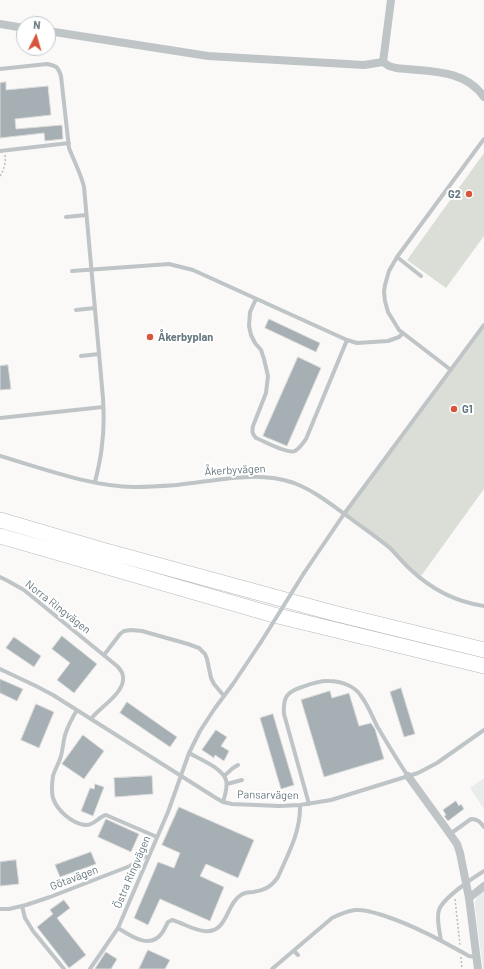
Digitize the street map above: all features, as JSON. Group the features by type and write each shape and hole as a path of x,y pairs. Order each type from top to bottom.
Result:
{"highway":[{"path":"0,520 109,552 314,608 484,650"},
{"path":"0,536 274,615 484,666"}],"street":[{"path":"383,62 391,0"},
{"path":"0,24 16,27"},
{"path":"56,32 208,56 364,64 383,62 388,66 396,68 446,73 458,77 469,82 484,96"},
{"path":"408,776 457,844 469,898 478,969"},
{"path":"469,898 484,886"}],"lane":[{"path":"0,69 47,64 54,65 58,68 61,76 69,144 84,187 92,270 104,423 103,444 95,482"},
{"path":"451,370 399,330 388,312 384,292 389,271 397,257 484,138"},
{"path":"2,151 69,144"},
{"path":"66,217 86,215"},
{"path":"397,257 421,276"},
{"path":"72,271 169,264 193,270 347,340 357,343 388,341 399,337 403,332"},
{"path":"256,299 250,312 249,326 251,335 261,350 268,376 266,393 252,426 253,435 256,438 286,451 292,452 300,447 306,439 347,340"},
{"path":"76,310 95,308"},
{"name":"Östra Ringvägen","path":"90,969 118,928 175,794 189,753 200,731 261,642 304,573 344,514 484,325"},
{"path":"81,356 99,354"},
{"path":"0,418 103,407"},
{"name":"Åkerbyvägen","path":"0,456 69,476 106,484 134,487 177,485 252,476 272,477 293,483 314,492 344,514 392,550 423,580 448,595 462,601 483,605"},
{"name":"Norra Ringvägen","path":"0,578 24,590 104,655 121,671 123,678 121,686 115,695 99,709 91,719"},
{"path":"104,655 120,634 124,631 131,630 142,631 188,644 199,648 205,654 210,678 224,696"},
{"name":"Pansarvägen","path":"0,669 36,686 77,710 216,798 223,802 232,804 279,806 309,804 331,800 418,773 438,763 484,730"},
{"path":"309,804 283,707 285,698 290,692 300,687 317,682 328,681 347,685 361,695 408,776"},
{"path":"77,710 65,735 61,758 53,776 53,797 58,807 66,816 76,823 85,825 91,824 101,817 106,816 157,837"},
{"path":"189,753 219,770 224,776 227,784 223,802"},
{"path":"224,776 238,765"},
{"path":"227,784 242,780"},
{"path":"118,928 142,941 150,942 156,939 162,933 168,922 172,920 202,931 208,932 215,930 222,923 235,900 240,895 263,890 273,884 278,877 297,832 301,814 300,805"},
{"path":"450,834 471,819 480,821 484,827"},
{"name":"Götavägen","path":"0,910 22,906 50,897 130,866 151,852"},
{"path":"441,941 439,911 442,903 466,882 484,871"},
{"path":"22,906 25,918 32,931 64,969"},
{"path":"272,969 315,933 330,923 332,918 356,910 369,911 399,921 469,956 477,957"},
{"path":"315,933 318,937"},
{"path":"294,951 298,955"}],"path":[{"path":"0,176 5,158 2,151"},
{"path":"454,893 462,969"}],"shaded area":[{"name":"G2","path":"484,153 484,236 446,288 407,260"},
{"name":"G1","path":"484,328 484,489 421,576 346,514"},
{"path":"484,778 484,809 470,788"},
{"path":"484,890 483,969 475,901 480,892"}],"building":[{"path":"6,82 6,90 48,86 51,115 15,119 16,129 62,125 63,139 45,141 44,133 0,138 0,83"},
{"path":"269,319 320,343 316,352 265,328"},
{"path":"298,357 321,368 287,446 263,436"},
{"path":"8,365 11,389 0,390 0,366"},
{"path":"62,636 97,664 74,693 57,680 70,663 52,649"},
{"path":"14,637 41,656 34,667 6,648"},
{"path":"0,679 23,689 17,701 0,693"},
{"path":"401,688 415,734 404,737 390,692"},
{"path":"330,691 332,698 349,693 359,726 371,723 375,729 384,759 324,777 301,700"},
{"path":"127,702 177,737 170,747 120,713"},
{"path":"36,704 54,712 39,748 21,740"},
{"path":"273,714 294,785 281,789 260,718"},
{"path":"216,730 227,737 221,746 229,751 224,761 215,755 214,758 202,750"},
{"path":"83,735 104,751 84,779 62,764"},
{"path":"152,776 153,794 115,797 114,778"},
{"path":"95,784 104,787 93,816 81,811 90,788 94,789"},
{"path":"456,801 459,806 461,804 464,809 448,821 444,816 446,815 443,810"},
{"path":"179,807 254,840 238,878 206,864 200,876 224,887 210,921 160,899 148,925 134,918 158,862 174,868 180,853 162,845"},
{"path":"106,819 139,834 131,852 98,837"},
{"path":"91,852 96,864 60,877 55,865"},
{"path":"16,860 19,884 0,886 0,862"},
{"path":"64,900 70,908 57,918 86,955 69,968 37,927 53,914 50,910"},
{"path":"148,950 170,960 165,969 139,969"},
{"path":"106,952 117,959 111,969 95,969"}],"place":[{"name":"G2","path":"469,194"},
{"name":"Åkerbyplan","path":"150,337"},
{"name":"G1","path":"454,409"}]}
